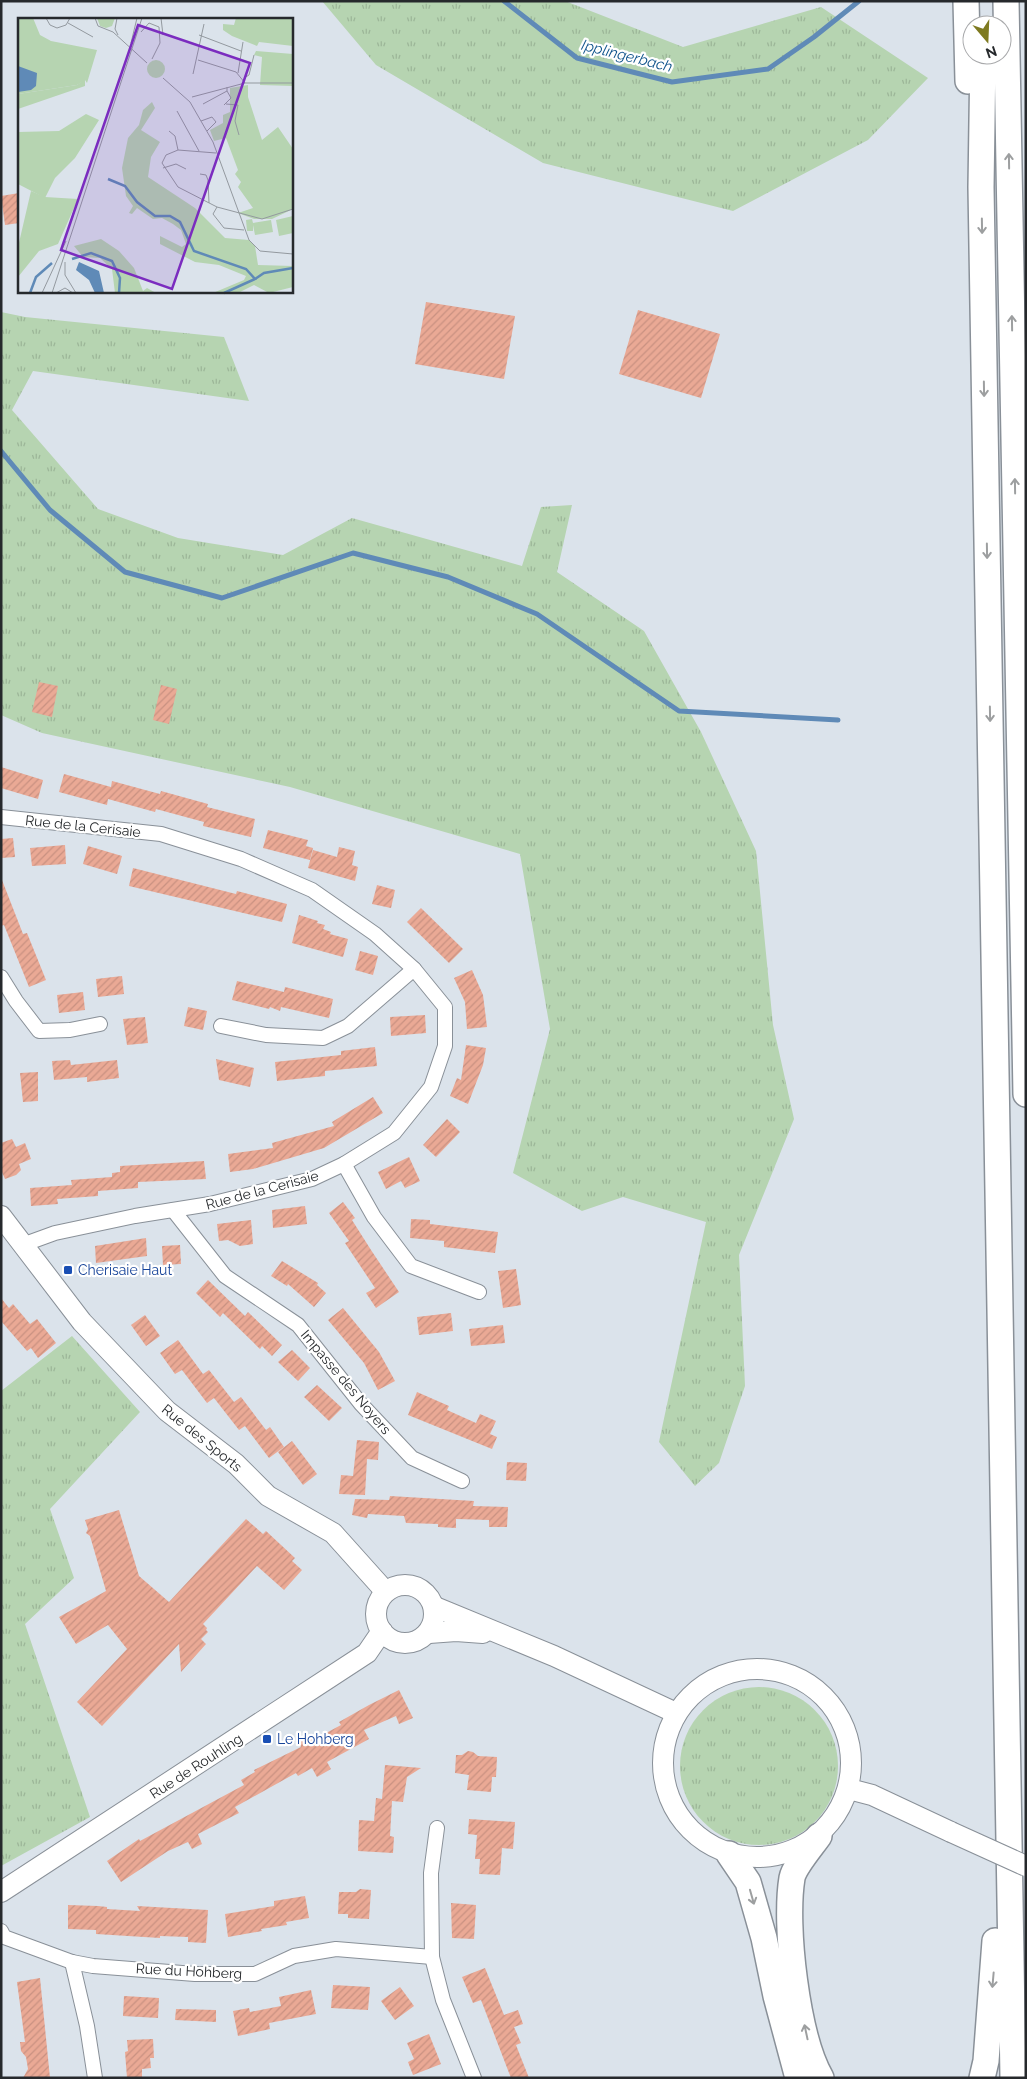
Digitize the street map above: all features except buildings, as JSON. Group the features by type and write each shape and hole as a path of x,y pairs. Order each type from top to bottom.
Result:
{"highway":[{"path":"966,1 968,89 981,187"},
{"path":"982,1 982,15"},
{"path":"1006,1 1026,1094"},
{"path":"1008,93 1016,1"},
{"path":"983,65 981,187 1013,2078"},
{"path":"982,2078 986,2061 994,1961 998,1777 1006,1696"},
{"path":"818,1836 793,1876 790,1922 796,1988 812,2062 821,2078"},
{"path":"729,1854 748,1882 764,1938 776,1996 798,2078"}],"street":[{"name":"Rue de la Cerisaie","path":"1,817 161,834 241,859 312,890 375,934 414,968 445,1007 445,1046 431,1087 394,1133 344,1164 312,1180 210,1204 56,1233 22,1245"},
{"path":"222,1026 266,1035 322,1038 348,1026 414,968"},
{"path":"1,977 16,1001 39,1031 70,1030 100,1024"},
{"path":"344,1164 374,1218 411,1266 479,1292"},
{"name":"Impasse des Noyers","path":"173,1210 225,1276 298,1326 360,1404 412,1458 462,1481"},
{"name":"Rue des Sports","path":"1,1216 82,1322 167,1411 236,1464 268,1496 333,1533 385,1591"},
{"path":"402,1585 415,1586 430,1598 434,1607 435,1616 429,1633 420,1640 401,1643 391,1640 382,1631 376,1614 378,1599 385,1591 402,1585"},
{"path":"434,1607 507,1637 676,1713"},
{"name":"Rue de Rouhling","path":"1,1892 367,1653 382,1631"},
{"path":"429,1633 456,1631 507,1637"},
{"path":"749,1668 773,1669 807,1682 832,1704 850,1741 852,1775 849,1789 840,1810 818,1836 788,1853 761,1858 729,1854 702,1841 677,1815 663,1779 663,1745 676,1713 696,1690 718,1676 749,1668"},
{"path":"849,1789 872,1795 1026,1866"},
{"path":"438,1828 431,1873 432,1957 443,2000 474,2078"},
{"name":"Rue du Hohberg","path":"2,1936 72,1962 93,1966 195,1974 255,1974 294,1956 336,1949 432,1957"},
{"path":"72,1962 85,2016 95,2078"}],"green space":[{"path":"322,1 565,1 683,47 821,7 928,78 868,140 733,211 543,163 376,65"},
{"path":"1,312 25,317 224,337 249,401 33,371 12,410 98,509 178,538 283,555 352,518 522,566 541,507 572,505 557,572 644,631 701,732 756,851 773,1025 794,1119 739,1255 745,1386 719,1463 695,1486 659,1442 706,1222 623,1197 582,1211 513,1173 550,1029 520,854 290,787 42,733 1,715"},
{"path":"72,1336 140,1412 50,1509 74,1578 25,1624 90,1817 1,1866 1,1391"},
{"path":"767,1687 782,1690 796,1696 815,1710 825,1722 835,1743 838,1766 835,1789 825,1810 815,1822 803,1832 782,1842 767,1845 751,1845 736,1842 715,1832 693,1810 681,1781 680,1758 683,1743 693,1722 715,1700 744,1688"}],"waterway":[{"name":"Ipplingerbach","path":"504,1 577,58 672,82 768,69 814,37 859,1"},
{"path":"1,451 50,510 125,572 222,598 353,553 448,577 537,614 679,711 838,720"}],"place":[{"name":"Cherisaie Haut","path":"68,1270"},
{"name":"Le Hohberg","path":"267,1739"}]}
